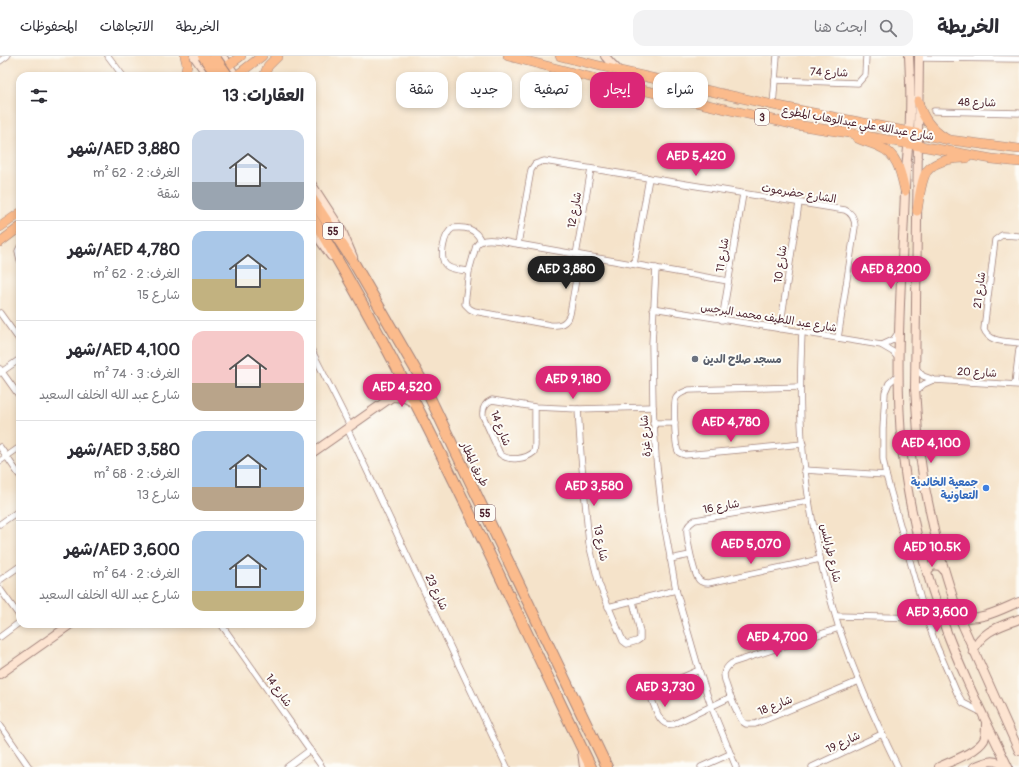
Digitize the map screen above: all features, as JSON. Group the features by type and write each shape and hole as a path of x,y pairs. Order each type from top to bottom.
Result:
{"highway":[{"path":"203,56 214,72"},
{"path":"214,56 225,72"},
{"name":"طريق المطار","path":"316,205 354,263 421,379 607,767"},
{"name":"55","path":"316,224 343,268 416,404 480,533 591,767"},
{"path":"480,533 491,548 515,598 521,600 523,594"}],"main road":[{"path":"185,56 187,64 186,72"},
{"path":"194,56 205,72"},
{"path":"222,56 233,72"},
{"path":"219,72 241,56"},
{"path":"241,72 262,56"},
{"path":"266,72 268,66 278,56"},
{"name":"شارع عبدالله علي عبدالوهاب المطوع","path":"508,56 616,84 796,125 913,144 992,159 1019,162"},
{"name":"شارع عبدالله علي عبدالوهاب المطوع","path":"560,56 773,105 950,140 1019,149"},
{"path":"570,59 580,56"},
{"path":"605,56 620,71"},
{"path":"909,56 910,109 913,133 917,211 915,367 919,448 924,483 938,549 959,618 1019,751"},
{"path":"913,133 918,101 919,57"},
{"path":"918,101 928,124 936,132 950,140"},
{"path":"849,133 866,142 884,148 891,154 899,168 905,191"},
{"path":"913,144 905,191 898,358 902,448 911,505 927,573 948,634 1007,767"},
{"path":"917,211 924,176 928,170 935,165 942,161 954,159 992,159"},
{"name":"طريق المطار","path":"316,191 342,231 349,245 354,263"},
{"path":"0,227 16,216"},
{"path":"0,242 16,230"},
{"path":"316,235 332,258 343,268"},
{"path":"901,291 909,286 916,292"},
{"path":"316,450 392,397 398,387 399,371"},
{"path":"392,397 405,398 416,404"},
{"path":"922,552 924,556 933,558 937,554 938,549"},
{"path":"927,573 933,565 940,566 944,570"},
{"path":"959,618 977,618 1019,602"},
{"path":"988,614 988,625 995,628"},
{"path":"973,651 982,637 995,628 1019,619"},
{"path":"0,674 65,628"},
{"path":"939,767 968,753 980,745 986,735 986,722"},
{"path":"580,746 584,767"},
{"path":"968,753 976,757 977,763 975,767"},
{"path":"975,767 994,761 1007,767"}],"street":[{"path":"0,61 7,56"},
{"path":"108,56 120,72"},
{"path":"773,105 777,56"},
{"name":"شارع 74","path":"775,80 858,83 865,75 866,56"},
{"path":"919,57 1019,59"},
{"name":"شارع 48","path":"934,112 1019,113"},
{"name":"الشارع حضرموت","path":"518,244 531,170 535,164 544,161 845,210 851,214 855,227 838,338"},
{"name":"شارع 12","path":"578,255 591,169"},
{"path":"634,264 649,178"},
{"name":"شارع 11","path":"722,320 742,194"},
{"name":"شارع 10","path":"780,329 799,203"},
{"path":"469,271 448,267 444,262 443,252 446,234 453,228 470,229 478,235 481,241"},
{"name":"شارع 21","path":"1019,236 1002,235 995,240 984,326 986,333 992,338 1019,343"},
{"path":"578,255 570,314 568,320 560,325 550,325 470,309 467,307 465,301 469,271 476,246 481,241 491,240 634,264 728,281"},
{"name":"شارع غزة","path":"656,268 652,344 653,423 662,512 676,590 699,670 711,706 736,767"},
{"name":"شارع عبد اللطيف محمد البرجس","path":"653,308 881,345 893,352 898,358"},
{"path":"0,313 16,335"},
{"path":"881,345 893,340 899,331"},
{"name":"شارع طرابلس","path":"802,332 800,387 804,470 820,559 839,628 859,681 898,767"},
{"path":"1017,384 1019,349"},
{"name":"شارع 23","path":"316,359 507,767"},
{"path":"16,362 1,371 16,392"},
{"name":"شارع 20","path":"915,367 923,376 934,380 1017,384"},
{"path":"899,374 889,383 885,392 883,459 886,475 926,618 957,693 963,703 982,712"},
{"path":"916,392 924,384 934,380"},
{"path":"800,387 689,390 684,392 675,400 675,422 677,448 680,453 685,455 802,444"},
{"name":"شارع 14","path":"535,407 536,446 534,452 530,456 523,458 511,458 500,454 482,412 485,406 492,400 535,407 578,409 653,407"},
{"name":"شارع 13","path":"578,409 581,464 589,544 599,584 622,641 627,644 637,642 640,636 633,601"},
{"path":"653,423 675,422"},
{"path":"0,447 16,470"},
{"path":"0,461 16,450"},
{"path":"804,470 886,475"},
{"name":"شارع 16","path":"809,501 695,520 689,524 687,530 690,555 697,577 702,582 708,583 820,559"},
{"path":"0,524 16,513"},
{"path":"670,558 690,555"},
{"path":"0,580 16,569"},
{"path":"0,589 16,611"},
{"path":"608,607 676,590"},
{"path":"836,616 926,618"},
{"path":"0,637 16,625"},
{"name":"شارع 14","path":"224,628 322,767"},
{"path":"699,670 658,688 653,694 652,700 661,720 667,725 674,724 731,697 724,673 727,667 732,664 839,628"},
{"name":"شارع 18","path":"731,697 743,722 746,724 755,724 859,681"},
{"path":"0,725 29,767"},
{"name":"شارع 19","path":"812,767 882,734"},
{"path":"286,767 310,750"},
{"path":"701,767 730,754"}],"place":[{"name":"مسجد صلاح الدين","path":"695,359"},
{"name":"جمعية الخالدية التعاونية","path":"986,488"}]}
